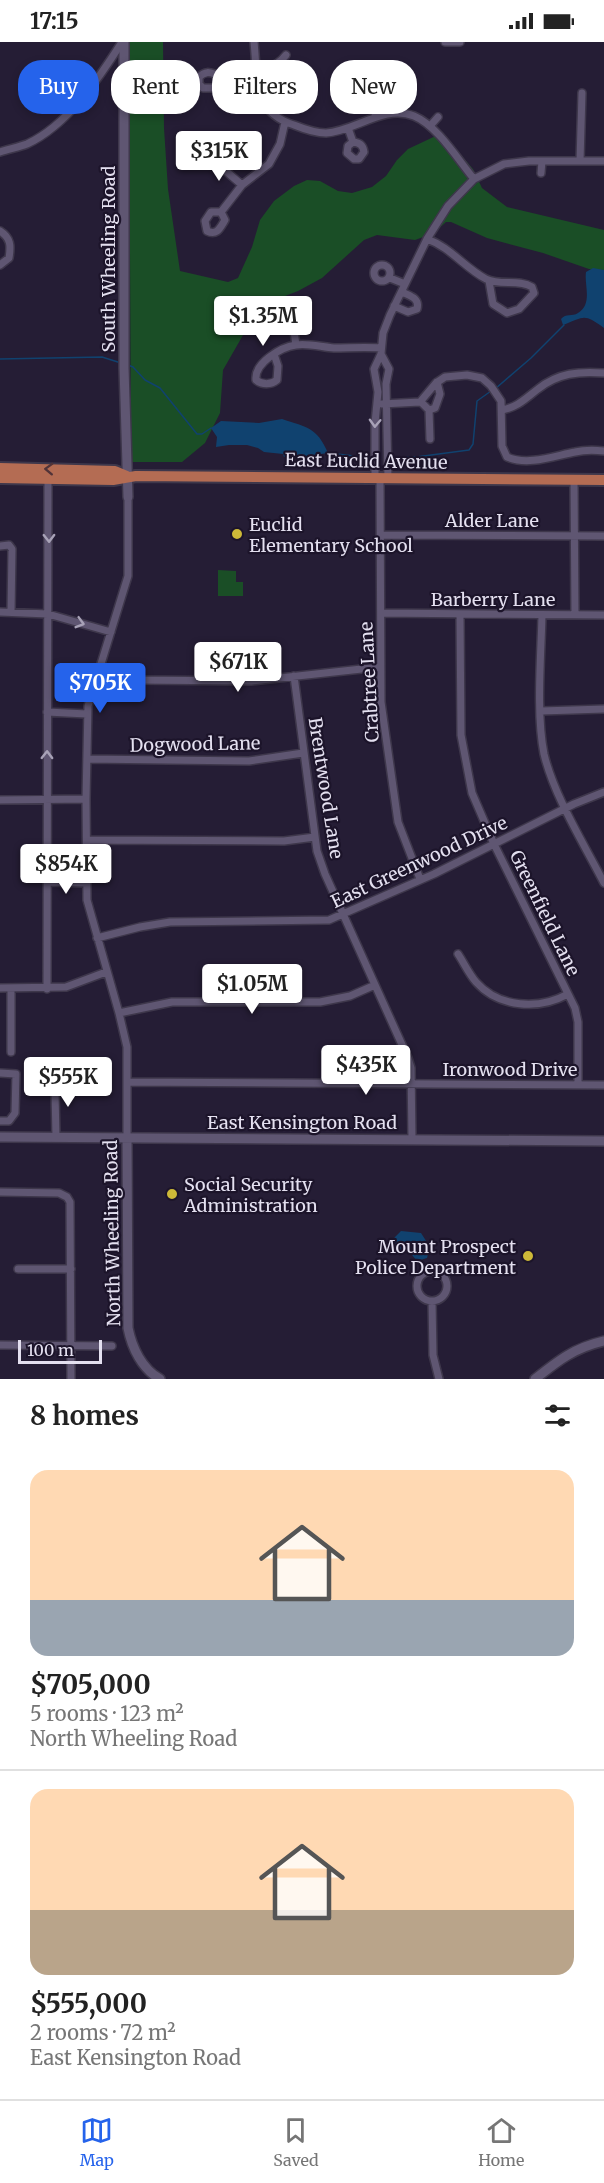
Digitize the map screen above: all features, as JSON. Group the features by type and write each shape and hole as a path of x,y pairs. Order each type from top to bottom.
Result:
{"main road":[{"name":"East Euclid Avenue","path":"0,468 115,471 127,476"},
{"name":"East Euclid Avenue","path":"0,478 113,480 127,476 574,480 601,478"}],"street":[{"path":"0,152 28,143 62,120 96,82 123,42"},
{"name":"South Wheeling Road","path":"123,42 124,363 127,476"},
{"path":"254,42 256,60"},
{"path":"445,42 460,42"},
{"path":"281,60 286,55"},
{"path":"580,162 582,93"},
{"path":"272,114 285,122 319,133 348,128 390,113 405,114 421,119 430,126 474,179"},
{"path":"430,126 438,117"},
{"path":"221,212 242,184 269,164 280,144 285,122"},
{"path":"348,128 353,142"},
{"path":"213,160 242,184"},
{"path":"541,173 542,160"},
{"path":"381,477 375,461 378,387 374,369 381,351 386,324 394,306 427,239 448,206 474,179 504,164 542,160 604,161"},
{"path":"0,231 5,234 11,245 9,258 0,265"},
{"path":"427,239 445,248 489,281 525,284 532,287 534,293 519,309 507,313 493,304 489,281"},
{"path":"390,278 416,299 418,304 417,309 408,312 394,306"},
{"path":"294,331 296,345"},
{"path":"274,354 296,345 381,351"},
{"path":"381,351 389,369 384,404 387,460 381,477"},
{"path":"502,410 518,405 539,387 564,374 604,373"},
{"path":"421,402 437,382 445,377 467,375 482,378 496,393 502,410 502,447 510,459 538,459 576,452 604,451"},
{"path":"429,410 435,408 438,403 440,394 437,382"},
{"path":"384,404 421,402 429,410 430,439"},
{"name":"North Wheeling Road","path":"127,476 128,576 90,697 87,714 88,910 127,1047 128,1328 131,1343 140,1360 160,1379"},
{"name":"Crabtree Lane","path":"381,477 380,667 382,710 396,813 403,840 420,879"},
{"path":"47,988 48,479"},
{"path":"574,480 575,615"},
{"name":"Alder Lane","path":"381,535 604,536"},
{"path":"0,546 9,545 12,549 11,612"},
{"path":"0,612 48,614 111,632"},
{"name":"Barberry Lane","path":"381,613 604,615"},
{"name":"Greenfield Lane","path":"460,615 460,721 463,750 472,793 494,844 575,1008 578,1022 578,1084"},
{"path":"542,615 541,711 544,753 551,777 604,883"},
{"path":"99,671 147,681 251,681 380,667"},
{"name":"Brentwood Lane","path":"294,676 315,837 321,862 408,1058 412,1139"},
{"path":"541,711 604,709"},
{"path":"47,712 87,714"},
{"name":"Dogwood Lane","path":"87,759 249,760 303,753"},
{"name":"East Greenwood Drive","path":"97,938 170,922 318,922 329,920 604,792"},
{"path":"0,800 86,799"},
{"path":"87,840 271,841 315,837"},
{"path":"47,882 87,882"},
{"path":"458,954 476,982 489,993 506,1001 535,1005 568,994"},
{"path":"0,988 66,987 106,972"},
{"path":"119,1013 172,1002 320,1002 350,996 375,985"},
{"path":"11,988 11,1052"},
{"path":"0,1073 16,1074 15,1113 11,1119 2,1122 2,1137"},
{"name":"Ironwood Drive","path":"128,1082 604,1084"},
{"path":"56,1137 57,1090 90,1090"},
{"name":"East Kensington Road","path":"2,1137 604,1141"},
{"path":"0,1192 56,1192 68,1197 71,1208 71,1379"},
{"path":"18,1269 71,1269"},
{"path":"430,1271 441,1274 447,1286 444,1295 432,1301 420,1294 417,1286 420,1277 430,1271"},
{"path":"432,1301 433,1355 439,1379"},
{"path":"536,1379 562,1357 577,1349 604,1341"},
{"path":"0,1345 112,1346"}],"green space":[{"path":"129,42 163,42 163,60 129,60"},
{"path":"129,114 164,114 168,189 180,271 228,282 238,278 252,247 260,220 274,201 294,186 307,180 320,181 338,191 352,193 372,187 386,176 408,149 442,133 473,169 482,188 507,207 604,230 604,270 589,269 543,253 487,238 451,222 446,222 434,233 415,240 377,235 364,240 322,278 280,298 254,316 223,370 220,413 205,443 182,462 131,462"},
{"path":"218,570 236,571 236,582 243,582 243,596 218,596"}],"water":[{"path":"593,268 604,270 604,328 588,318 580,318 563,325 561,319 563,317 574,315 583,309 587,300 586,272"},
{"path":"282,419 310,429 320,438 328,453 284,457 283,454 264,452 247,445 216,447 217,437 211,428 221,421 259,423"},
{"path":"401,1231 421,1233 430,1247 427,1258 417,1261 408,1250 395,1251 394,1238"}],"waterway":[{"path":"495,389 564,325"},
{"path":"0,359 102,357 121,363"},
{"path":"128,365 133,367 145,380 160,388 197,434 202,434 211,428"},
{"path":"392,457 416,457 469,450 473,444 477,401 491,391"},
{"path":"328,453 372,458"}],"place":[{"name":"Euclid Elementary School","path":"237,534"},
{"name":"Social Security Administration","path":"172,1194"},
{"name":"Mount Prospect Police Department","path":"528,1256"}]}
